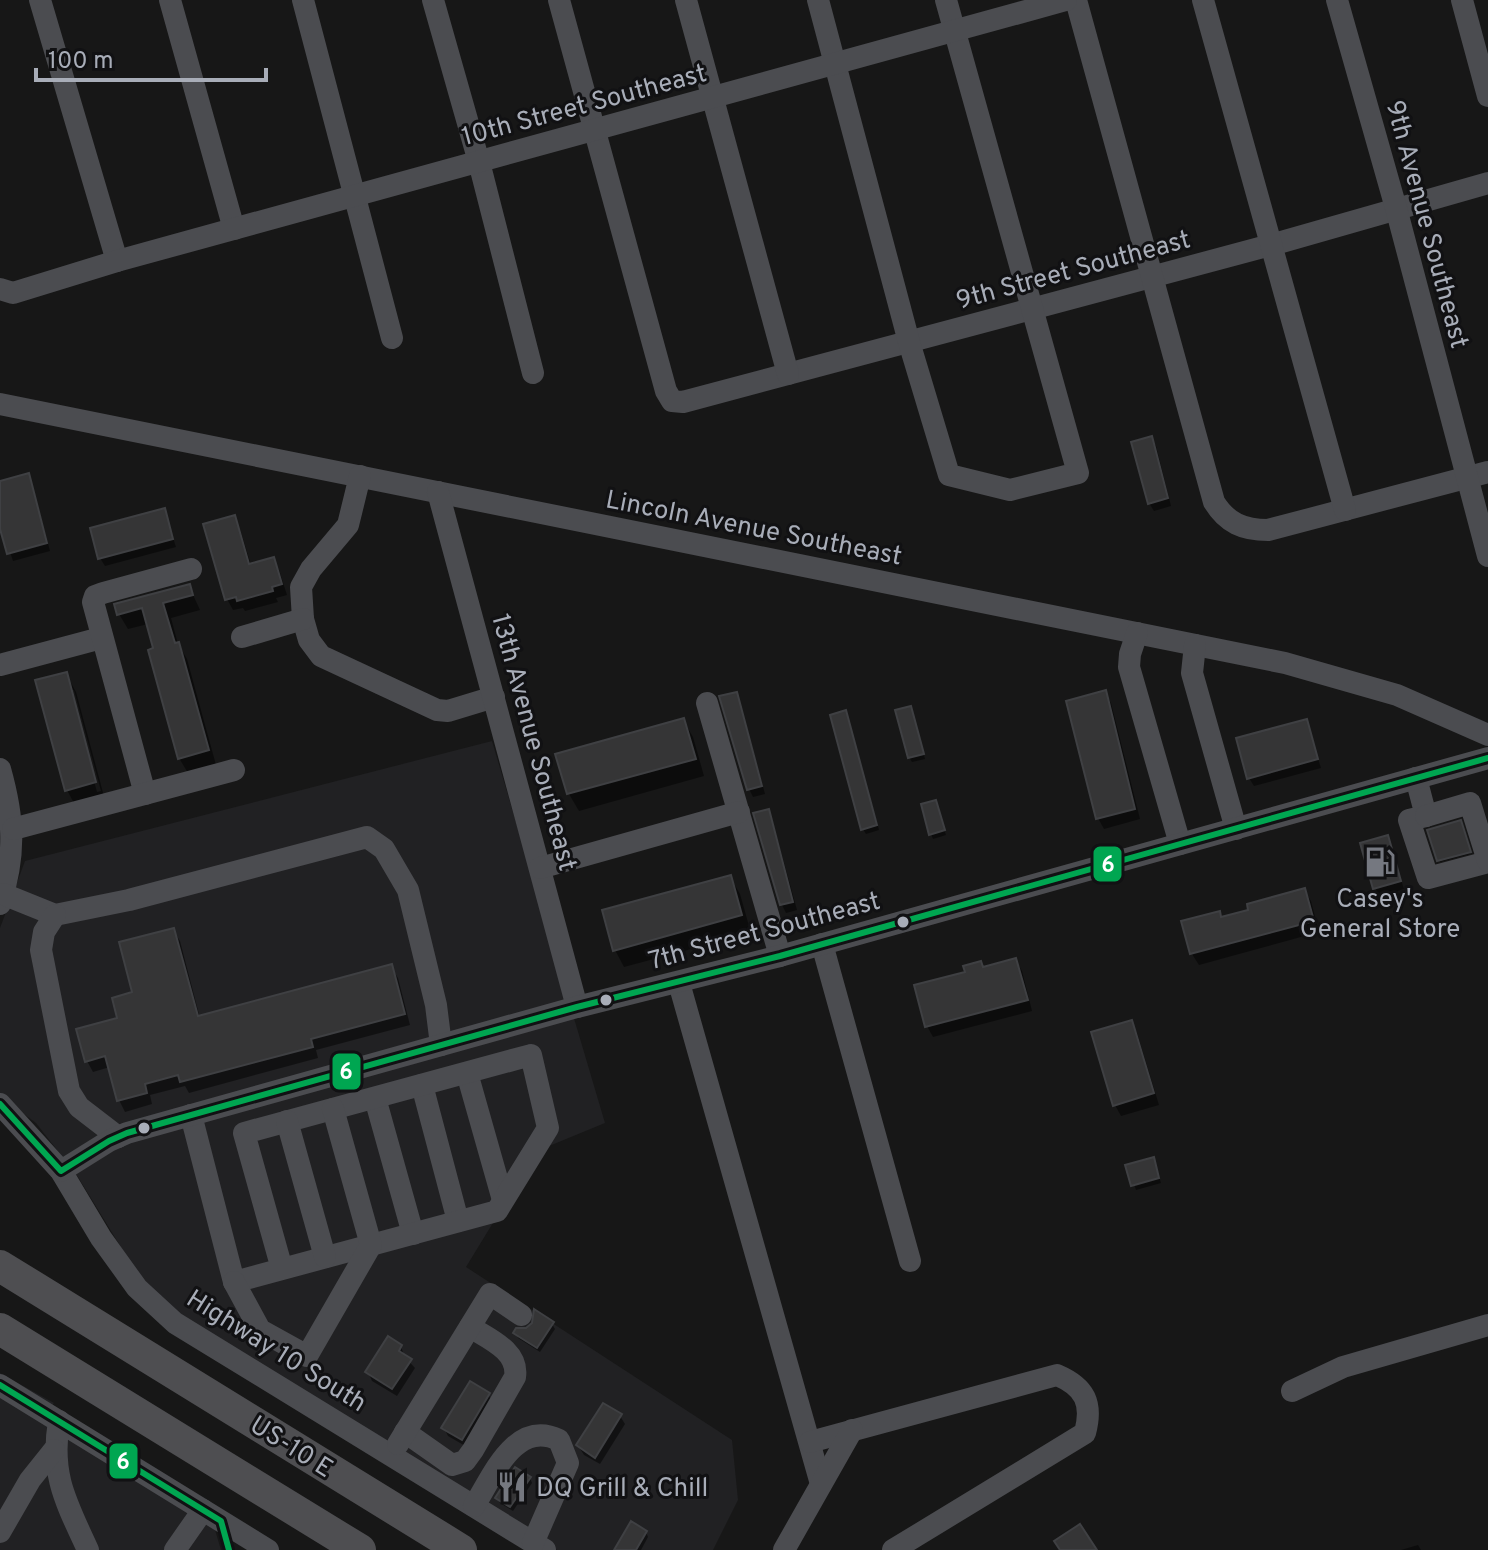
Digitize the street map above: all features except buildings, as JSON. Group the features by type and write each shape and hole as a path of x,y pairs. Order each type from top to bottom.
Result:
{"highway":[{"name":"US-10 E","path":"0,1266 461,1550"},
{"path":"0,1329 360,1550"}],"street":[{"path":"40,0 117,261"},
{"path":"170,0 234,229"},
{"path":"303,0 392,338"},
{"path":"433,0 479,162 533,373"},
{"path":"559,0 593,130"},
{"path":"686,0 788,374"},
{"path":"818,0 909,342 949,475 1010,490 1078,473 946,0"},
{"name":"10th Street Southeast","path":"0,289 13,293 117,261 1066,0"},
{"path":"1076,0 1214,502 1222,516 1250,530 1268,530 1477,474"},
{"path":"1203,0 1345,510"},
{"name":"9th Avenue Southeast","path":"1337,0 1477,474 1488,556"},
{"path":"1462,0 1488,96"},
{"name":"9th Street Southeast","path":"593,130 666,391 672,401 683,402 1271,245 1488,183"},
{"name":"Lincoln Avenue Southeast","path":"0,404 1285,663 1351,679 1448,715 1488,735"},
{"path":"360,476 348,525 311,569 301,587 303,619 309,640 321,656 437,710 448,711 494,697"},
{"name":"13th Avenue Southeast","path":"438,492 577,1007"},
{"path":"145,794 93,602 95,596 191,569"},
{"path":"242,637 303,619"},
{"path":"1137,633 1129,667 1180,844"},
{"path":"0,665 101,638"},
{"path":"1195,645 1192,673 1236,829"},
{"path":"707,703 780,956"},
{"name":"7th Street Southeast","path":"61,1171 118,1137 191,1115 577,1007 780,956 1488,758"},
{"path":"0,769 9,799 13,829 10,868 2,899 55,915 129,900 367,837 384,849 408,890 436,1005 441,1045"},
{"path":"13,829 234,770"},
{"path":"1416,778 1426,816"},
{"path":"1470,803 1488,861 1428,878 1409,820 1470,803"},
{"path":"540,868 739,812"},
{"path":"55,915 44,932 41,950 69,1091 79,1107 118,1137"},
{"path":"822,944 910,1261"},
{"path":"679,983 821,1484"},
{"path":"234,1282 497,1211 548,1128 531,1055 244,1133 282,1269"},
{"path":"467,1073 503,1200"},
{"path":"422,1085 458,1221"},
{"path":"375,1098 413,1234"},
{"name":"Highway 10 South","path":"0,1104 61,1171 101,1238 137,1288 175,1323 539,1546"},
{"path":"191,1115 234,1282 260,1330 307,1356 371,1245 333,1109"},
{"path":"287,1121 325,1257"},
{"path":"391,1455 490,1294 521,1315"},
{"path":"1292,1391 1343,1367 1488,1325"},
{"path":"405,1432 452,1465 465,1461 473,1450 516,1371 512,1356 470,1327"},
{"path":"810,1442 1057,1375 1073,1382 1085,1396 1090,1415 1085,1433 893,1550"},
{"path":"0,1385 268,1550"},
{"path":"59,1421 54,1450 65,1499 88,1550"},
{"path":"784,1550 852,1430"},
{"path":"474,1506 510,1447 534,1435 546,1434 559,1440 568,1463 539,1546"},
{"path":"0,1532 30,1480 54,1450"},
{"path":"175,1550 212,1516"},
{"path":"212,1516 229,1550"}],"shaded area":[{"path":"492,741 605,1123 537,1151 466,1267 732,1440 738,1500 713,1550 557,1550 180,1319 141,1280 78,1177 36,1123 0,1096 0,928 25,861"},
{"path":"0,1373 54,1403 45,1416 213,1523 221,1550 0,1550"}],"transit line":[{"name":"6","path":"0,1104 61,1171 127,1133 577,1007 780,956 1488,758"},
{"name":"6","path":"0,1385 221,1521 229,1550"}],"place":[{"name":"Casey's General Store","path":"1380,862"},
{"name":"DQ Grill & Chill","path":"512,1487"}]}
